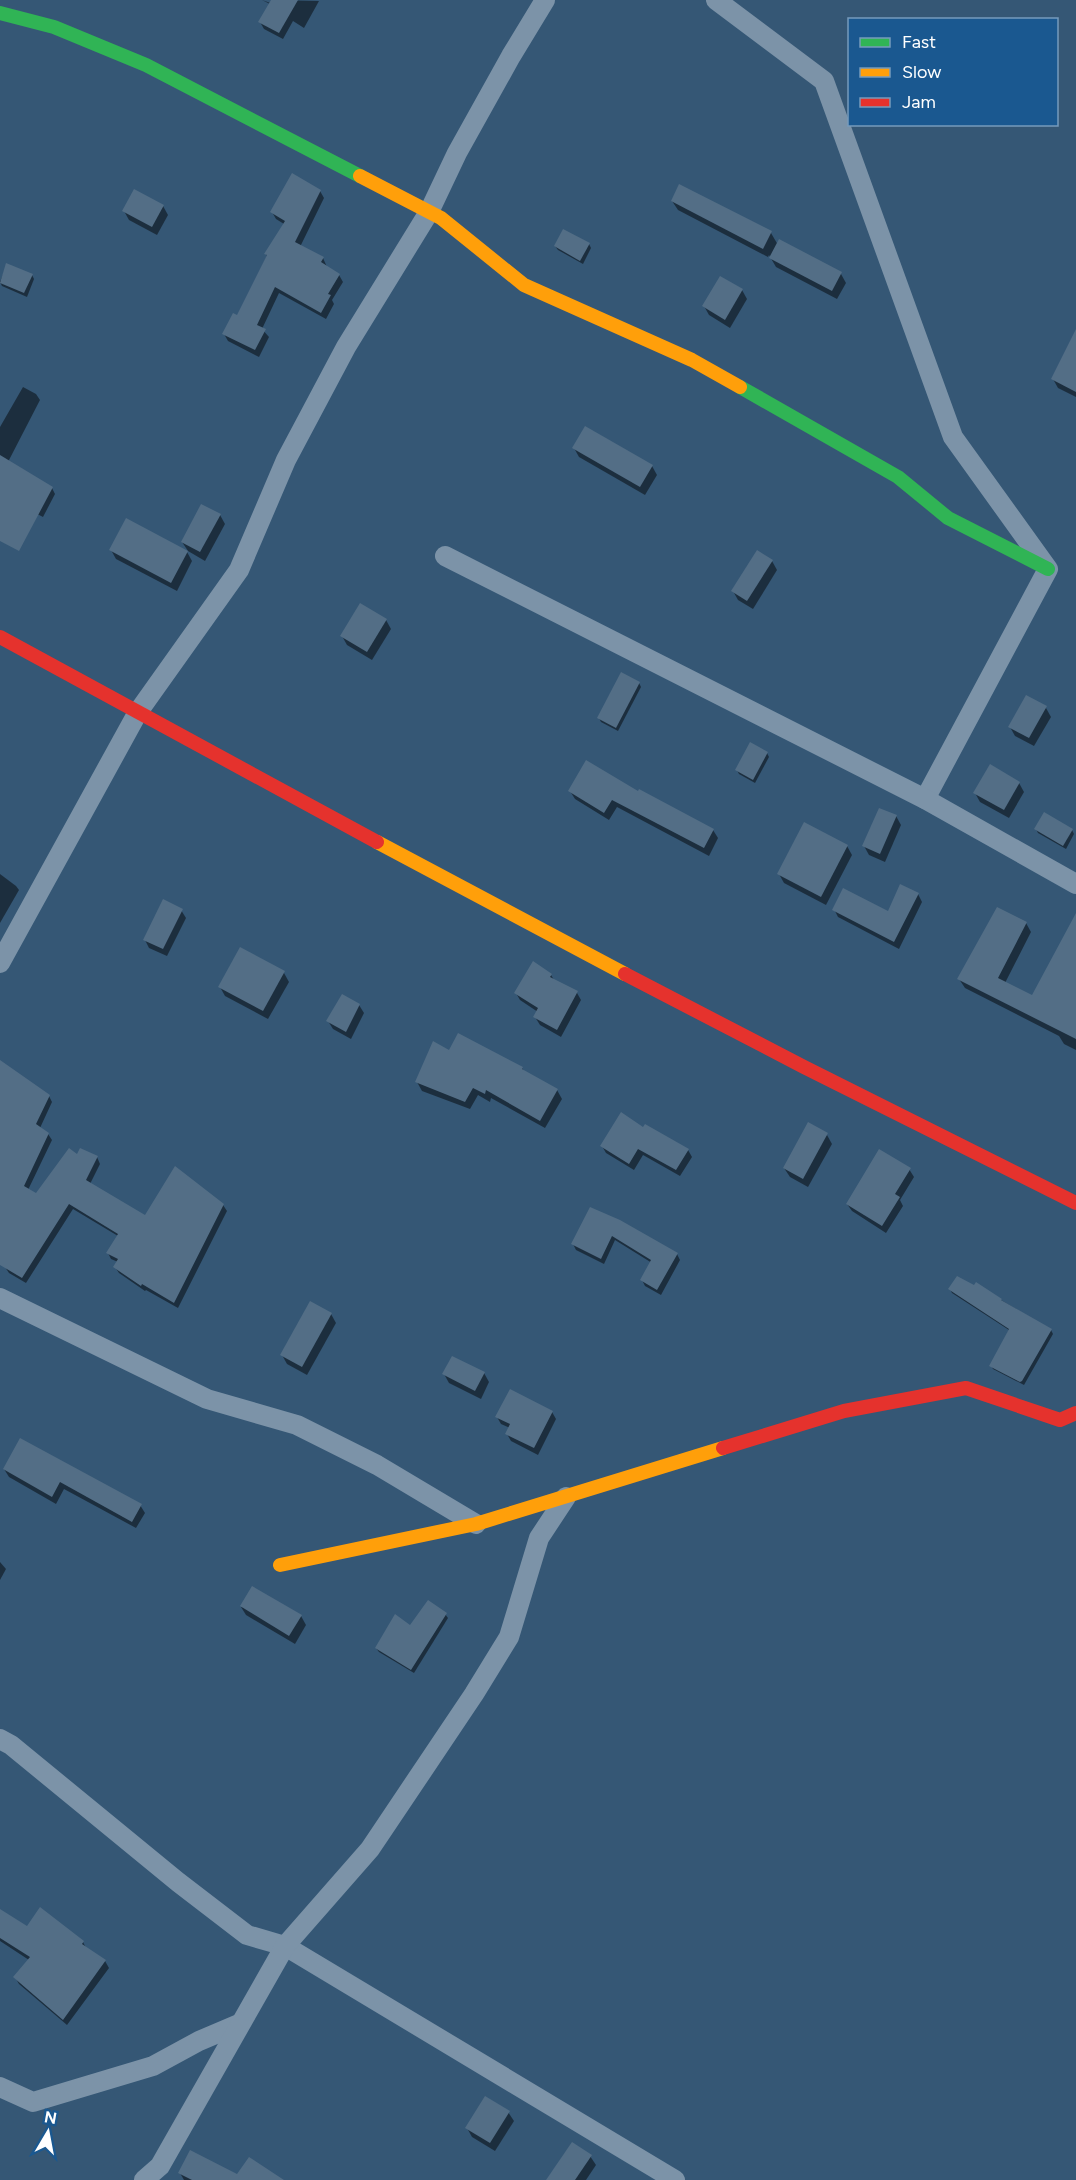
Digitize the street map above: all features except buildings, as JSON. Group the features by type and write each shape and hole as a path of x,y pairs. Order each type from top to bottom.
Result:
{"street":[{"path":"0,963 138,712 239,570 286,460 345,347 429,212 463,143 545,0"},
{"path":"716,0 824,81 952,437 1048,569"},
{"path":"0,13 54,27 146,65 441,218 524,285 692,360 898,477 948,518 1048,569"},
{"path":"445,556 925,799 1076,884"},
{"path":"925,799 1048,569"},
{"path":"0,637 488,902 904,1120 1076,1203"},
{"path":"0,1298 207,1399 297,1425 377,1465 476,1524"},
{"path":"280,1564 476,1524 844,1411 966,1388 1060,1420 1076,1413"},
{"path":"144,2180 160,2166 285,1947 370,1849 474,1694 509,1637 539,1538 566,1497"},
{"path":"0,1739 11,1745 178,1882 247,1935 285,1947 675,2180"},
{"path":"0,2087 33,2102 153,2066 198,2041 239,2024"}],"traffic: fast":[{"path":"0,13 54,27 146,65 360,176"},
{"path":"740,387 898,477 948,518 1048,569"}],"traffic: slow":[{"path":"360,176 441,218 524,285 692,360 740,387"},
{"path":"377,842 625,974"},
{"path":"280,1565 476,1524 723,1448"}],"traffic: jam":[{"path":"0,637 377,842"},
{"path":"625,974 804,1067 1076,1203"},
{"path":"723,1448 844,1411 966,1388 1060,1420 1076,1413"}]}
